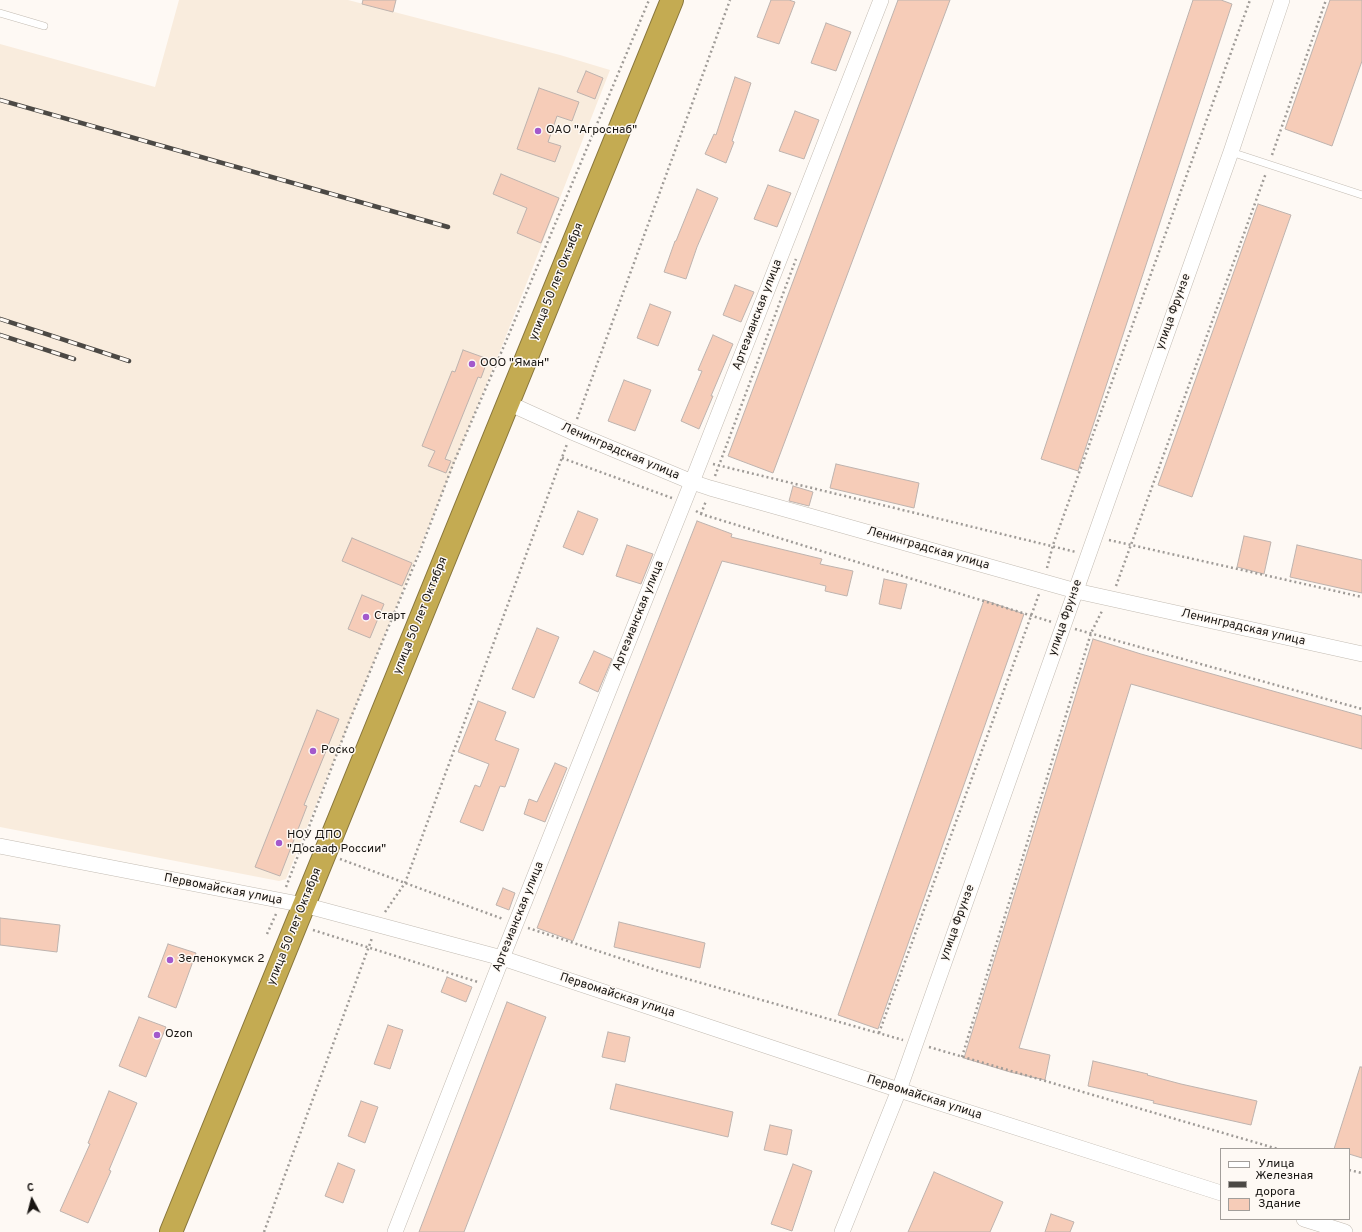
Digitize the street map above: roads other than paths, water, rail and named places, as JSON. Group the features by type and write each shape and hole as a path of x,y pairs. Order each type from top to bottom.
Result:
{"highway":[{"name":"улица 50 лет Октября","path":"171,1232 672,0"}],"street":[{"name":"Артезианская улица","path":"395,1232 881,0"},
{"name":"улица Фрунзе","path":"842,1232 916,1044 1231,152 1282,0"},
{"name":"Ленинградская улица","path":"508,403 572,432 692,482 710,488 1076,591 1362,654"},
{"name":"Первомайская улица","path":"0,846 281,901 300,915 377,924 502,958 899,1090 1220,1192"},
{"path":"1307,1220 1345,1232"}],"lane":[{"path":"0,13 44,26"},
{"path":"1231,152 1362,195"}],"railway":[{"path":"0,100 448,227"},
{"path":"0,319 129,361"},
{"path":"0,335 74,359"}],"place":[{"name":"ОАО \"Агроснаб\"","path":"538,131"},
{"name":"ООО \"Яман\"","path":"472,364"},
{"name":"Старт","path":"366,617"},
{"name":"Роско","path":"313,751"},
{"name":"НОУ ДПО \"Досааф России\"","path":"279,843"},
{"name":"Зеленокумск 2","path":"170,960"},
{"name":"Ozon","path":"157,1035"}]}
